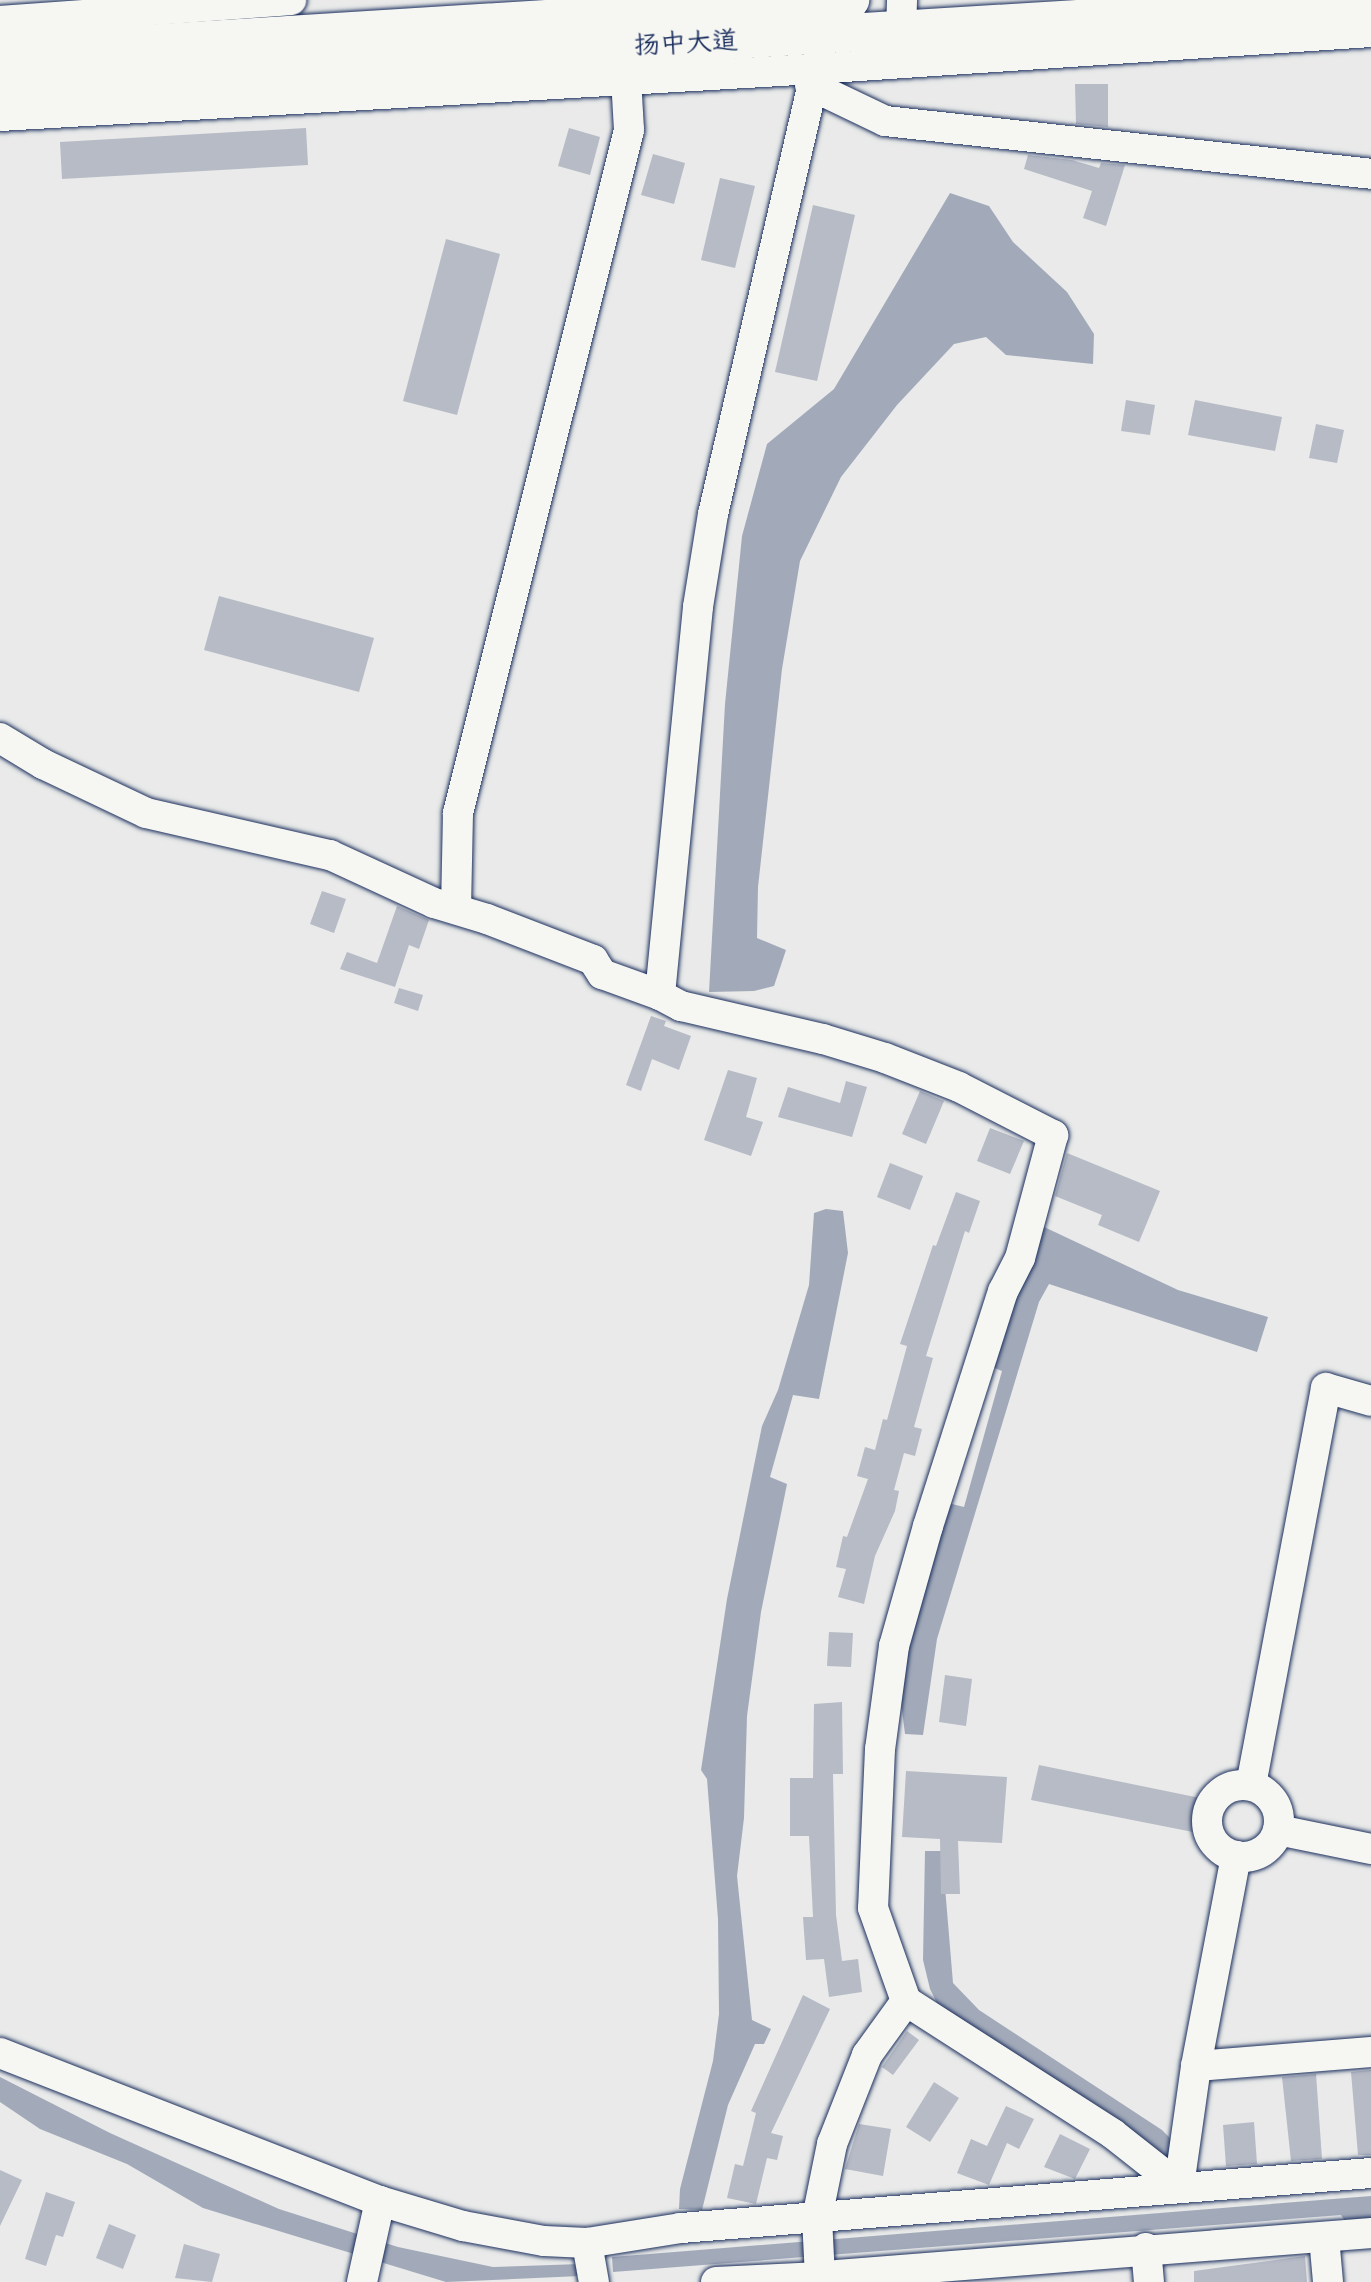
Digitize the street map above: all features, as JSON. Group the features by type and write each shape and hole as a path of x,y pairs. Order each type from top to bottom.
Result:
{"main road":[{"name":"扬中大道","path":"0,85 625,62 826,38 902,15 1371,1"},
{"name":"扬中大道","path":"0,53 826,38"}],"street":[{"path":"0,21 291,0"},
{"path":"826,38 1371,32"},
{"path":"826,38 885,121 1371,174"},
{"path":"660,995 705,560 826,38"},
{"path":"0,116 625,62 629,130 458,813 456,909"},
{"path":"0,738 55,771 146,813 330,855 456,909 593,960 602,974 681,1006 823,1039 885,1058 959,1087 1053,1135 1020,1258 1003,1291 928,1526 894,1646 880,1749 873,1908 906,2001 1113,2134 1179,2186"},
{"path":"1251,1785 1326,1388 1371,1401"},
{"path":"1237,1785 1251,1785 1264,1791 1274,1802 1279,1815 1278,1830 1262,1851 1236,1856 1213,1841 1208,1813 1213,1800 1224,1790 1237,1785"},
{"path":"1278,1830 1371,1849"},
{"path":"1179,2186 1196,2066 1236,1856"},
{"path":"828,2275 817,2224 832,2144 867,2055 906,2001"},
{"path":"1196,2066 1371,2052"},
{"path":"0,2053 376,2216 463,2226 544,2241 587,2243 681,2228 817,2224 1179,2186 1371,2173"},
{"path":"364,2275 376,2216"},
{"path":"716,2282 1371,2233"},
{"path":"1324,2237 1328,2282"},
{"path":"587,2243 594,2282"},
{"path":"1146,2248 1149,2282"}],"water":[{"path":"950,193 989,206 1013,242 1067,292 1094,334 1093,364 1006,355 986,337 954,344 897,405 841,477 800,561 782,669 758,887 757,938 786,950 774,986 754,991 709,992 725,704 742,536 767,444 834,389"},
{"path":"826,1209 843,1211 848,1253 819,1399 793,1395 770,1477 787,1484 761,1612 747,1716 744,1818 737,1876 752,2020 771,2029 764,2044 755,2044 728,2105 702,2210 679,2209 680,2189 713,2061 719,2014 718,1919 707,1779 701,1770 727,1599 762,1426 778,1390 809,1285 814,1213"},
{"path":"1042,1226 1178,1290 1268,1317 1257,1352 1049,1284 1039,1302 937,1639 923,1735 905,1734 900,1694 907,1637 948,1503 964,1507 1002,1371 992,1367"},
{"path":"925,1851 942,1851 953,1983 979,2010 1162,2130 1176,2144 1167,2158 1000,2055 940,2009 930,1989 923,1960"},
{"path":"0,2077 110,2133 279,2209 398,2247 493,2267 580,2264 580,2276 446,2282 203,2208 127,2164 40,2129 0,2102"},
{"path":"1371,2196 1371,2220 1345,2221 1341,2215 613,2272 612,2257"}],"building":[{"path":"1075,84 1108,84 1108,127 1076,124"},
{"path":"306,128 308,165 62,179 60,142"},
{"path":"569,128 600,137 590,175 558,166"},
{"path":"653,154 685,163 674,204 641,195"},
{"path":"1028,155 1072,160 1099,168 1101,163 1125,165 1106,226 1083,218 1092,191 1024,169"},
{"path":"720,178 755,186 735,268 701,260"},
{"path":"813,205 855,215 817,381 775,372"},
{"path":"446,239 500,254 457,415 403,401"},
{"path":"1126,400 1155,405 1150,435 1121,431"},
{"path":"1195,400 1282,417 1275,451 1188,435"},
{"path":"1316,424 1344,430 1337,463 1309,458"},
{"path":"219,596 374,638 359,692 204,650"},
{"path":"322,891 346,899 334,933 310,924"},
{"path":"397,906 429,920 419,949 409,945 395,987 340,969 347,952 377,963"},
{"path":"399,988 423,995 418,1011 394,1003"},
{"path":"651,1016 666,1021 664,1026 691,1036 679,1070 652,1059 641,1091 626,1085"},
{"path":"728,1070 757,1078 746,1117 763,1122 751,1156 704,1140"},
{"path":"846,1081 867,1087 852,1137 778,1117 788,1087 840,1103"},
{"path":"920,1091 944,1101 926,1144 902,1134"},
{"path":"990,1128 1024,1141 1010,1174 977,1161"},
{"path":"1067,1153 1160,1191 1139,1242 1098,1225 1102,1215 1055,1196"},
{"path":"890,1163 923,1176 910,1210 877,1197"},
{"path":"956,1192 980,1201 969,1233 965,1231 926,1356 933,1358 914,1427 922,1429 915,1456 904,1453 894,1490 899,1491 895,1511 875,1556 864,1604 838,1597 846,1569 836,1567 843,1536 847,1537 868,1479 857,1476 865,1447 875,1450 883,1419 887,1420 907,1346 900,1344 933,1245 936,1246"},
{"path":"829,1632 853,1633 851,1667 827,1666"},
{"path":"945,1675 972,1679 966,1726 939,1722"},
{"path":"842,1702 843,1774 833,1774 836,1915 842,1961 858,1959 862,1992 829,1997 824,1959 806,1960 803,1917 813,1917 809,1836 790,1836 790,1778 813,1778 814,1704"},
{"path":"1039,1765 1200,1798 1193,1832 1031,1800"},
{"path":"906,1771 1007,1777 1002,1843 958,1841 960,1894 941,1894 940,1839 902,1837"},
{"path":"803,1995 830,2009 771,2133 783,2136 777,2160 767,2158 756,2204 727,2198 735,2164 743,2166 756,2113 751,2111"},
{"path":"907,2031 919,2040 893,2075 882,2067"},
{"path":"1371,2070 1371,2155 1358,2155 1351,2072"},
{"path":"1316,2074 1322,2159 1291,2161 1282,2077"},
{"path":"934,2082 959,2098 930,2142 906,2127"},
{"path":"1006,2106 1034,2119 1019,2149 1007,2143 989,2185 957,2173 971,2139 987,2146"},
{"path":"1254,2122 1257,2164 1226,2166 1223,2125"},
{"path":"859,2124 891,2129 883,2176 845,2169"},
{"path":"1060,2134 1090,2149 1075,2179 1044,2167"},
{"path":"0,2170 22,2180 0,2226"},
{"path":"46,2192 75,2202 63,2237 56,2235 46,2266 25,2259"},
{"path":"109,2224 136,2235 123,2269 96,2258"},
{"path":"184,2244 220,2254 212,2282 175,2278"},
{"path":"1305,2256 1307,2282 1194,2282 1194,2271"}]}
